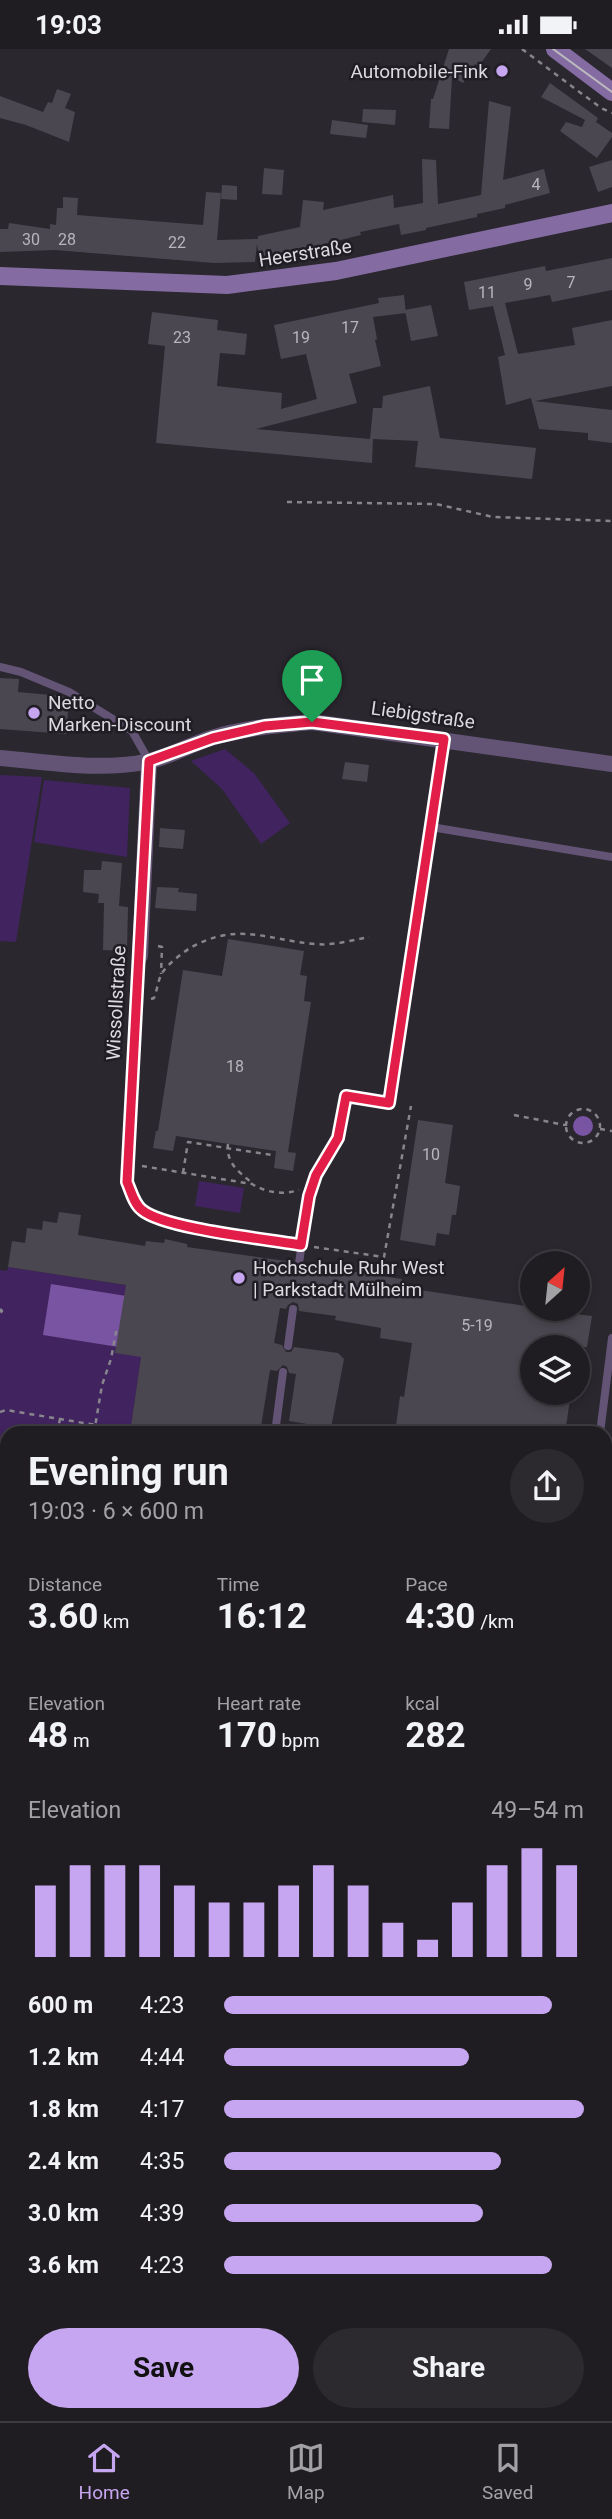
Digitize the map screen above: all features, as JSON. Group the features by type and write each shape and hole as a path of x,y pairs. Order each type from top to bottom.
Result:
{"street":[{"path":"555,49 612,92"},
{"name":"Heerstraße","path":"0,276 227,285 251,283 336,271 612,213"},
{"name":"Liebigstraße","path":"149,761 213,738 265,726 300,723 444,739 612,764"},
{"path":"0,758 93,765 125,765 149,761"},
{"name":"Wissollstraße","path":"140,956 149,761"}],"lane":[{"path":"0,667 69,692 132,731 149,761"},
{"path":"299,1263 309,1196 316,1175 338,1138 346,1096 389,1103 444,739"},
{"path":"431,827 612,857"},
{"name":"Wissollstraße","path":"140,956 127,1182 134,1200 142,1210 156,1217 187,1226 301,1245"},
{"path":"288,1346 293,1309"},
{"path":"601,1426 612,1338"},
{"path":"276,1426 284,1372"}],"path":[{"path":"523,49 601,108 612,113"},
{"path":"287,502 436,504 493,517 612,521"},
{"path":"138,1003 154,998 161,974 183,953 224,934 239,933 316,944 369,937"},
{"path":"301,1245 384,1257 411,1106"},
{"path":"586,1109 596,1114 600,1129 591,1142 582,1144 568,1135 566,1125 574,1112 586,1109"},
{"path":"514,1115 566,1125"},
{"path":"600,1129 612,1131"},
{"path":"183,1173 188,1142 228,1146 272,1155"},
{"path":"228,1146 227,1155 232,1165 252,1184 263,1190 289,1193 301,1189 316,1175"},
{"path":"128,1164 252,1184"},
{"path":"0,1406 6,1410 96,1425 102,1385 111,1360 116,1332 118,1333"},
{"path":"0,1412 6,1410"},
{"path":"58,1426 60,1419"}],"shaded area":[{"path":"225,749 254,773 290,823 261,844 222,789 191,761"},
{"path":"0,775 42,777 16,942 0,941"},
{"path":"44,780 130,788 127,857 34,842"},
{"path":"583,1116 590,1119 593,1126 590,1133 583,1136 576,1133 573,1126 576,1119"},
{"path":"199,1181 244,1188 240,1213 195,1206"},
{"path":"8,1267 151,1289 131,1426 0,1426 0,1270 7,1271"},
{"path":"51,1284 139,1298 131,1349 43,1335"}],"building":[{"path":"449,49 491,49 479,66 475,64 463,83 452,77 449,129 429,128 431,99"},
{"path":"585,49 612,49 612,68"},
{"path":"550,83 598,118 596,122 612,133 597,158 560,131 566,122 582,127 585,120 541,97"},
{"path":"57,89 71,94 65,108 75,112 69,142 0,118 0,96 43,112 48,102 52,103"},
{"path":"489,101 511,107 503,180 544,169 550,193 477,214 477,217 426,230 401,235 399,224 360,232 361,235 324,244 325,249 260,261 257,244 255,262 214,263 55,250 0,252 0,229 8,229 9,223 50,229 50,224 56,225 57,208 63,208 63,197 78,198 77,215 203,225 206,192 221,193 217,240 258,239 258,236 300,227 303,200 324,202 323,210 393,195 394,208 423,203 422,159 436,160 438,204 481,195"},
{"path":"363,109 396,110 395,125 362,122"},
{"path":"332,120 368,125 366,138 330,134"},
{"path":"612,160 612,187 598,192 589,167"},
{"path":"264,168 284,170 282,195 262,194"},
{"path":"222,185 237,186 237,200 221,199"},
{"path":"612,258 612,290 552,302 550,295 505,303 518,354 575,345 572,328 612,320 612,386 535,401 612,410 612,443 588,440 588,433 539,429 531,398 506,405 498,357 505,355 493,306 469,310 464,282 545,266 546,271"},
{"path":"404,295 406,313 373,317 381,366 349,374 357,403 256,429 370,439 373,408 382,408 383,396 430,386 440,438 536,448 532,479 415,467 418,441 373,439 372,463 156,443 165,346 148,344 152,312 218,320 217,330 247,334 245,355 220,353 217,386 282,393 281,409 317,399 306,354 281,359 274,325 379,303 378,298"},
{"path":"431,305 438,336 411,341 405,310"},
{"name":"Netto Marken-Discount","path":"0,678 19,679 18,692 62,696 69,700 66,734 0,729"},
{"path":"345,762 369,765 367,782 342,779"},
{"path":"160,828 185,830 183,849 159,847"},
{"path":"102,861 122,863 119,906 128,907 127,951 103,950 104,903 98,903 99,894 83,892 84,870 101,870"},
{"path":"157,887 179,888 178,892 197,894 196,911 155,908"},
{"path":"228,939 304,951 300,975 307,976 304,1001 311,1002 288,1152 296,1153 293,1171 274,1168 276,1151 176,1136 173,1151 153,1148 158,1131 183,970 222,976"},
{"path":"418,1120 453,1125 445,1183 460,1186 456,1215 452,1215 449,1235 437,1233 435,1246 400,1240"},
{"path":"59,1212 81,1215 78,1235 145,1246 146,1241 164,1243 165,1239 187,1244 187,1247 293,1262 297,1269 313,1263 329,1265 328,1268 402,1279 401,1287 520,1305 520,1321 590,1321 592,1316 589,1335 520,1335 520,1405 569,1405 566,1426 396,1426 400,1396 404,1397 412,1343 380,1338 381,1328 335,1320 336,1316 299,1311 298,1304 293,1302 286,1309 280,1308 274,1343 282,1345 286,1352 291,1352 294,1347 338,1353 344,1359 331,1426 289,1421 296,1374 289,1373 283,1365 277,1371 270,1370 261,1426 131,1426 141,1357 115,1353 126,1285 8,1267 12,1241 25,1243 27,1228 42,1230 43,1221 57,1223"}],"tram line":[{"path":"553,49 612,92"}],"place":[{"name":"Automobile-Fink","path":"502,71"},
{"name":"Netto Marken-Discount","path":"34,713"},
{"name":"Hochschule Ruhr West | Parkstadt Mülheim","path":"239,1278"}],"route":[{"path":"312,722 444,739 389,1103 346,1096 338,1138 316,1175 309,1196 301,1245 187,1226 156,1217 142,1210 134,1200 127,1182 149,761 213,738 265,726 312,722"}]}
